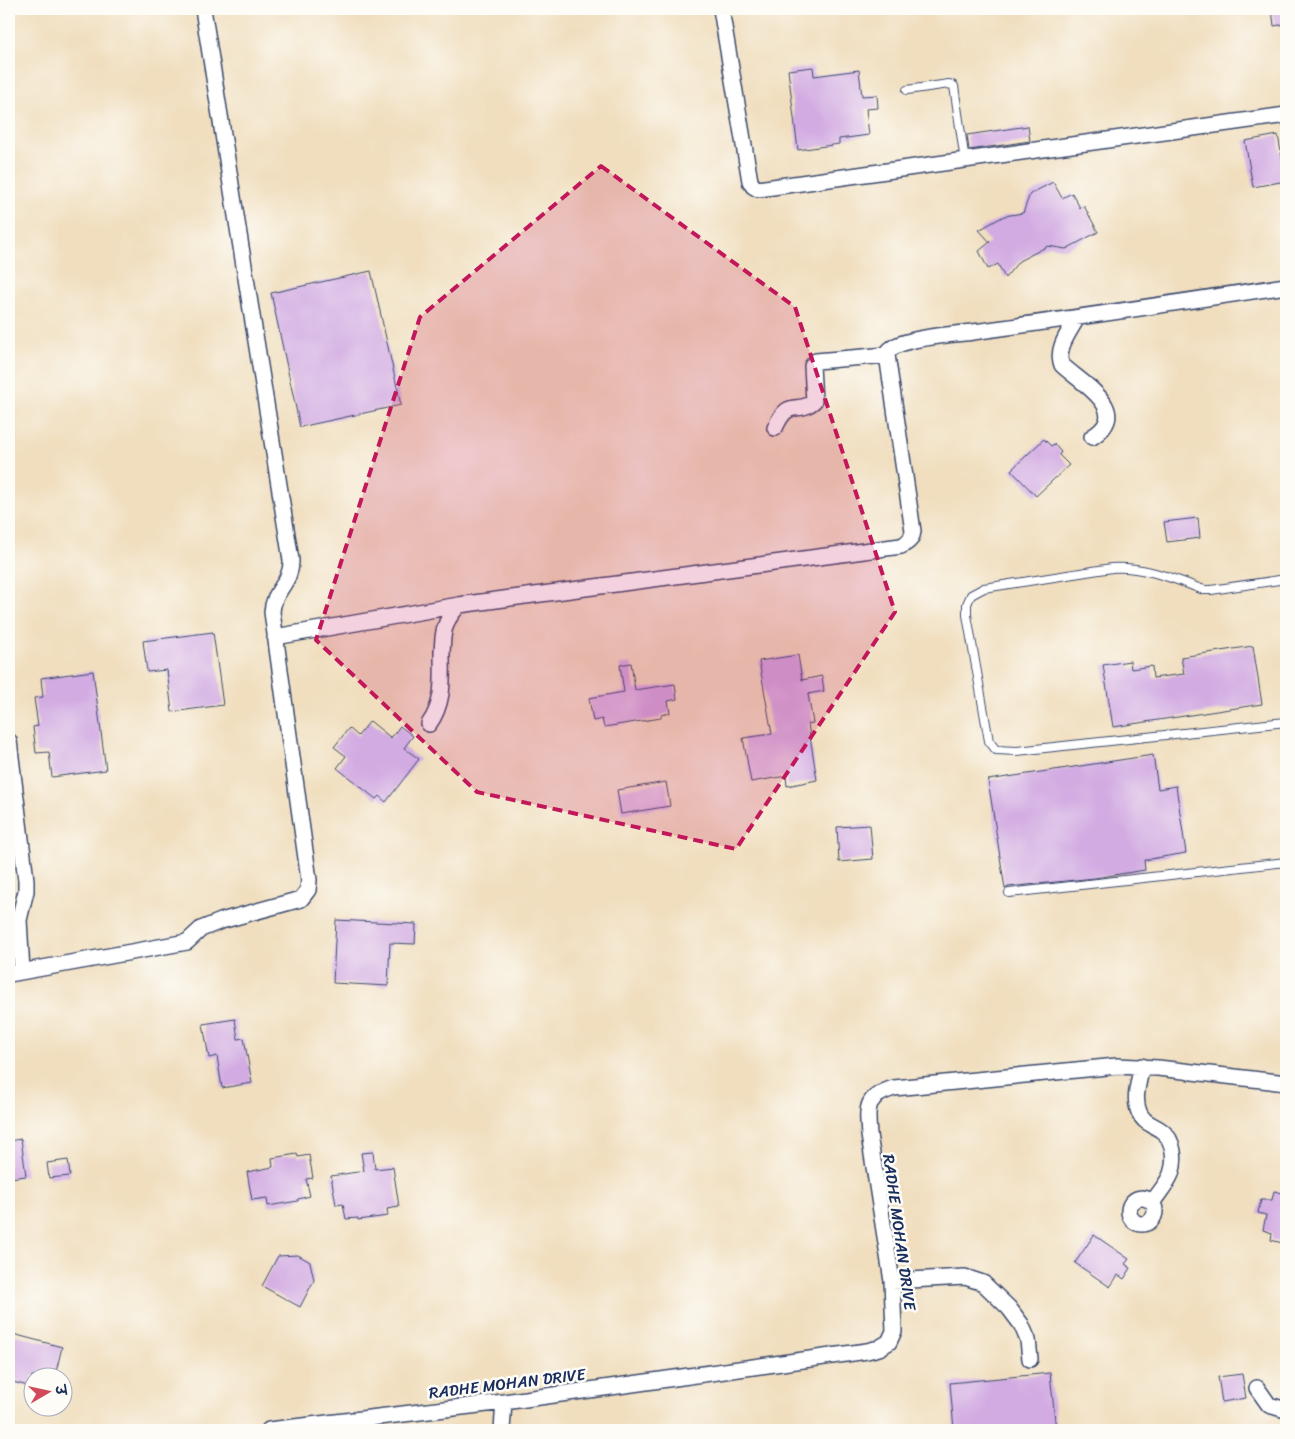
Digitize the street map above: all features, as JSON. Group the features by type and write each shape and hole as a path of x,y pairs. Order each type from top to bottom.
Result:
{"street":[{"path":"9,742 26,880 26,891 19,920 16,973 187,942 207,926 300,899 306,894 309,880 272,606 275,596 290,574 291,560 203,9"},
{"path":"721,9 750,181 755,188 767,189 1286,115"},
{"path":"275,637 459,605 893,548 908,543 912,534 913,524 887,355 893,347 908,342 1286,286"},
{"path":"1077,318 1062,348 1060,359 1062,365 1105,403 1107,409 1106,422 1102,430 1092,437"},
{"path":"775,428 781,414 786,410 811,404 814,401 812,366 816,361 887,355"},
{"path":"429,724 436,715 441,700 445,625 459,605"},
{"name":"RADHE MOHAN DRIVE","path":"269,1430 504,1402 879,1348 889,1342 894,1331 892,1281 869,1135 867,1111 874,1096 881,1092 894,1088 1117,1066 1142,1066 1286,1083"},
{"path":"1142,1066 1137,1093 1139,1111 1145,1121 1167,1136 1174,1155 1171,1174 1152,1203"},
{"path":"892,1281 965,1277 983,1283 1009,1308 1021,1324 1028,1340 1030,1359"},
{"path":"1257,1388 1269,1404 1286,1410"},
{"path":"502,1430 504,1402"}],"lane":[{"path":"907,90 949,84 954,86 965,161"},
{"path":"1286,579 1211,590 1140,568 1112,568 984,588 971,595 968,599 967,610 989,742 996,750 1017,751 1286,722"},
{"path":"1009,893 1286,862"}],"highlighted area":[{"path":"601,166 795,307 895,612 736,849 477,792 316,640 420,317"}],"building":[{"path":"1272,9 1286,9 1286,24 1274,26"},
{"path":"813,67 814,76 859,70 862,96 877,95 878,108 866,109 869,135 839,139 839,144 798,150 788,70"},
{"path":"1028,126 1030,141 969,150 967,135"},
{"path":"1278,135 1286,181 1253,187 1245,141"},
{"path":"1053,182 1062,198 1072,193 1080,208 1084,206 1098,232 1066,249 1048,246 1019,261 1005,278 998,264 988,269 979,251 990,242 979,230 1004,216 1023,213 1030,194"},
{"path":"371,271 401,405 300,427 271,293"},
{"path":"1044,439 1051,446 1054,444 1061,452 1059,455 1069,465 1036,496 1011,470"},
{"path":"1198,518 1200,538 1167,542 1164,522"},
{"path":"213,632 223,705 172,712 167,670 147,672 143,641"},
{"path":"1253,646 1262,704 1113,727 1103,665 1130,661 1131,669 1152,666 1153,678 1184,674 1181,657"},
{"path":"798,655 802,680 822,676 824,691 808,694 813,723 808,724 817,780 787,786 786,776 751,782 743,738 772,734 759,661"},
{"path":"631,663 635,690 675,684 677,699 668,701 670,713 661,715 661,718 604,727 602,719 593,721 589,698 624,692 620,665"},
{"path":"93,671 106,770 52,777 49,752 36,753 33,727 38,726 34,698 43,697 41,678"},
{"path":"370,721 391,738 400,726 413,736 404,748 419,759 386,802 379,796 376,799 337,768 346,756 334,747 349,728 358,736"},
{"path":"1153,755 1158,789 1176,786 1186,853 1144,860 1145,870 1095,878 1008,887 1005,889 988,780"},
{"path":"666,782 670,806 621,814 617,790"},
{"path":"870,825 873,859 839,862 837,827"},
{"path":"336,920 416,924 415,944 390,943 388,986 333,983"},
{"path":"235,1019 238,1039 244,1038 252,1083 222,1088 217,1056 209,1058 203,1024"},
{"path":"21,1139 26,1176 9,1178 9,1141"},
{"path":"373,1152 375,1169 393,1167 399,1207 387,1209 388,1216 358,1220 358,1218 346,1219 343,1204 336,1205 331,1176 364,1171 361,1153"},
{"path":"297,1154 298,1157 309,1155 313,1178 306,1179 310,1196 298,1199 298,1201 268,1206 267,1198 252,1200 247,1172 273,1167 272,1158"},
{"path":"68,1160 70,1176 49,1178 47,1163"},
{"path":"1274,1191 1286,1194 1286,1244 1271,1240 1272,1233 1263,1230 1266,1215 1258,1213 1261,1200 1272,1200"},
{"path":"1094,1235 1129,1259 1125,1264 1131,1268 1124,1279 1118,1275 1110,1287 1075,1263"},
{"path":"298,1255 310,1262 314,1280 300,1307 262,1286 278,1256"},
{"path":"9,1333 62,1347 57,1366 22,1366 22,1384 9,1381"},
{"path":"1050,1373 1056,1430 954,1430 950,1383"},
{"path":"1242,1374 1246,1398 1222,1402 1218,1377"}]}
